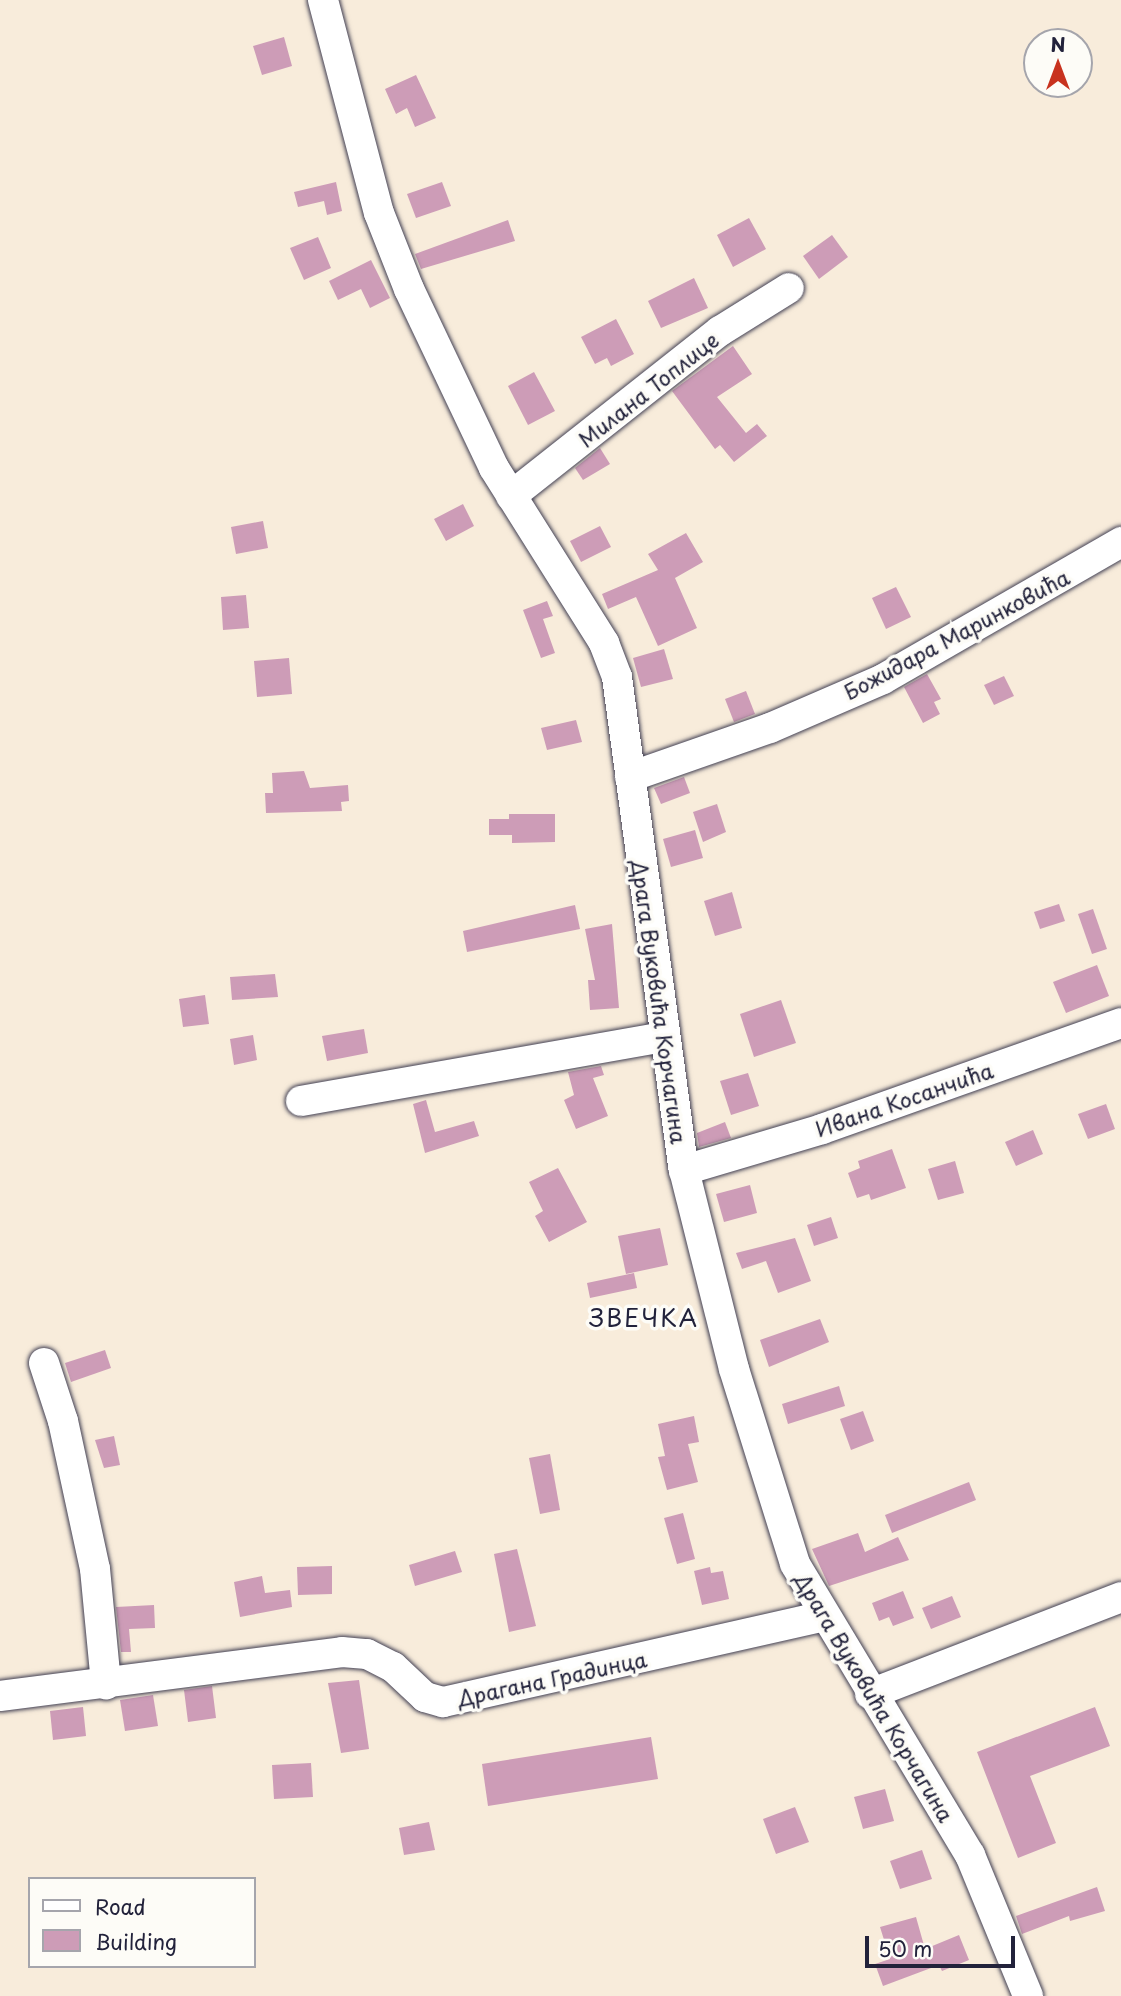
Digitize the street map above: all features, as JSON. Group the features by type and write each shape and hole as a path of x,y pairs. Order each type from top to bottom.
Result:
{"street":[{"name":"Драга Вуковића Корчагина","path":"323,0 379,213 409,289 511,496 604,643 626,720 630,777 684,1170 742,1395 795,1564 870,1693 970,1854 1028,1996"},
{"name":"Милана Топлице","path":"511,496 720,331 789,288"},
{"name":"Божидара Маринковића","path":"630,777 770,728 883,679 1121,542"},
{"name":"Ивана Косанчића","path":"684,1170 822,1129 1121,1023"},
{"path":"300,1101 664,1037"},
{"path":"44,1363 63,1421 95,1569 106,1684"},
{"path":"870,1693 1121,1597"},
{"name":"Драгана Градинца","path":"0,1696 342,1652 367,1654 393,1667 425,1697 443,1702 824,1616"}],"building":[{"path":"284,37 292,66 262,75 253,46"},
{"path":"416,75 436,118 415,127 407,108 396,114 385,89"},
{"path":"336,182 342,211 327,215 324,201 298,207 294,192"},
{"path":"442,182 451,206 416,218 407,194"},
{"path":"749,218 766,249 733,267 717,235"},
{"path":"508,220 515,241 421,269 415,254"},
{"path":"832,235 848,257 819,279 803,256"},
{"path":"318,237 331,268 304,280 290,248"},
{"path":"371,260 390,298 370,308 361,289 338,300 329,281"},
{"path":"694,278 708,308 661,328 648,301"},
{"path":"616,319 634,354 611,366 607,358 595,364 581,337"},
{"path":"733,346 752,374 717,397 746,433 757,424 767,436 734,462 720,445 715,449 672,391"},
{"path":"534,372 555,411 528,425 508,386"},
{"path":"600,448 610,464 583,480 575,468"},
{"path":"463,504 474,526 446,541 434,519"},
{"path":"263,521 268,548 236,554 231,527"},
{"path":"600,526 611,547 581,562 570,541"},
{"path":"686,533 703,562 675,578 697,628 658,646 636,597 608,609 602,594 658,570 648,554"},
{"path":"896,587 911,617 886,629 872,598"},
{"path":"246,595 249,628 223,630 221,597"},
{"path":"547,601 553,616 543,619 555,653 541,658 523,610"},
{"path":"664,649 673,679 641,687 633,658"},
{"path":"289,658 292,694 257,697 254,661"},
{"path":"927,674 941,699 934,702 940,714 923,723 904,687"},
{"path":"1004,676 1014,696 994,705 984,685"},
{"path":"746,691 755,714 734,722 725,699"},
{"path":"576,720 582,742 547,750 541,728"},
{"path":"304,771 310,788 348,785 349,801 341,802 342,811 266,813 265,793 273,793 272,773"},
{"path":"684,777 690,793 661,804 654,788"},
{"path":"717,804 726,832 703,842 693,812"},
{"path":"509,814 555,814 555,842 512,843 512,835 489,835 489,819 509,819"},
{"path":"695,830 703,858 671,867 663,839"},
{"path":"732,892 742,928 715,936 704,901"},
{"path":"1059,904 1065,921 1040,929 1034,912"},
{"path":"575,905 580,929 467,952 463,931"},
{"path":"1093,909 1107,949 1092,954 1078,914"},
{"path":"612,924 619,1008 590,1010 588,980 595,980 585,929"},
{"path":"1097,965 1109,996 1066,1013 1053,982"},
{"path":"275,974 278,997 232,1000 230,977"},
{"path":"205,995 209,1024 183,1027 179,999"},
{"path":"781,1000 796,1043 754,1057 740,1014"},
{"path":"364,1029 368,1053 327,1061 322,1036"},
{"path":"253,1035 257,1060 234,1065 230,1039"},
{"path":"601,1066 604,1075 593,1078 608,1116 576,1129 564,1100 574,1095 568,1072"},
{"path":"748,1073 759,1106 731,1115 720,1081"},
{"path":"426,1100 435,1132 474,1121 479,1136 425,1153 413,1104"},
{"path":"1106,1104 1115,1129 1088,1139 1078,1114"},
{"path":"725,1122 731,1138 699,1147 697,1133"},
{"path":"1033,1130 1043,1154 1016,1166 1005,1142"},
{"path":"892,1149 906,1188 871,1200 869,1194 857,1198 848,1173 860,1168 858,1161"},
{"path":"955,1161 964,1193 938,1200 928,1169"},
{"path":"558,1168 587,1222 549,1242 535,1216 543,1211 529,1182"},
{"path":"750,1185 757,1213 724,1222 716,1194"},
{"path":"831,1217 838,1238 814,1246 807,1225"},
{"path":"660,1228 668,1265 626,1274 618,1236"},
{"path":"795,1238 811,1281 778,1293 766,1261 742,1269 736,1253"},
{"path":"634,1273 637,1288 590,1298 587,1283"},
{"path":"820,1319 829,1342 769,1367 760,1340"},
{"path":"105,1350 111,1368 71,1382 65,1363"},
{"path":"839,1386 845,1406 788,1424 782,1404"},
{"path":"863,1411 874,1441 851,1450 840,1419"},
{"path":"694,1416 699,1442 688,1444 698,1482 667,1490 658,1457 665,1456 658,1424"},
{"path":"114,1436 120,1465 104,1468 95,1440"},
{"path":"550,1454 560,1510 540,1514 529,1458"},
{"path":"969,1482 976,1500 892,1533 885,1515"},
{"path":"683,1513 695,1559 677,1564 664,1518"},
{"path":"858,1533 865,1552 898,1537 909,1560 829,1586 812,1549"},
{"path":"517,1549 536,1626 509,1632 494,1554"},
{"path":"455,1551 462,1572 415,1586 409,1565"},
{"path":"332,1566 332,1594 298,1595 297,1567"},
{"path":"710,1567 711,1573 723,1571 729,1599 702,1605 694,1571"},
{"path":"262,1576 265,1593 290,1590 292,1607 240,1617 234,1582"},
{"path":"903,1591 914,1618 893,1626 889,1617 879,1621 872,1603"},
{"path":"952,1596 961,1617 931,1629 922,1608"},
{"path":"154,1605 155,1628 129,1629 131,1652 121,1652 116,1607"},
{"path":"359,1680 369,1749 341,1753 328,1683"},
{"path":"212,1686 216,1718 188,1722 184,1690"},
{"path":"153,1695 158,1726 125,1731 120,1700"},
{"path":"83,1707 86,1736 53,1740 50,1711"},
{"path":"1095,1707 1110,1746 1030,1776 1056,1843 1018,1858 977,1752"},
{"path":"651,1737 658,1779 488,1806 482,1764"},
{"path":"311,1763 313,1797 274,1799 272,1765"},
{"path":"885,1789 894,1821 863,1829 854,1797"},
{"path":"795,1807 809,1842 776,1854 763,1819"},
{"path":"429,1822 435,1850 404,1855 399,1828"},
{"path":"922,1850 932,1879 900,1889 890,1861"},
{"path":"1097,1887 1105,1911 1070,1921 1069,1916 1022,1934 1016,1916"},
{"path":"916,1917 925,1949 959,1935 969,1960 942,1971 939,1965 883,1986 875,1964 890,1959 880,1927"}],"district":[{"name":"ЗВЕЧКА","path":"644,1318"}]}
